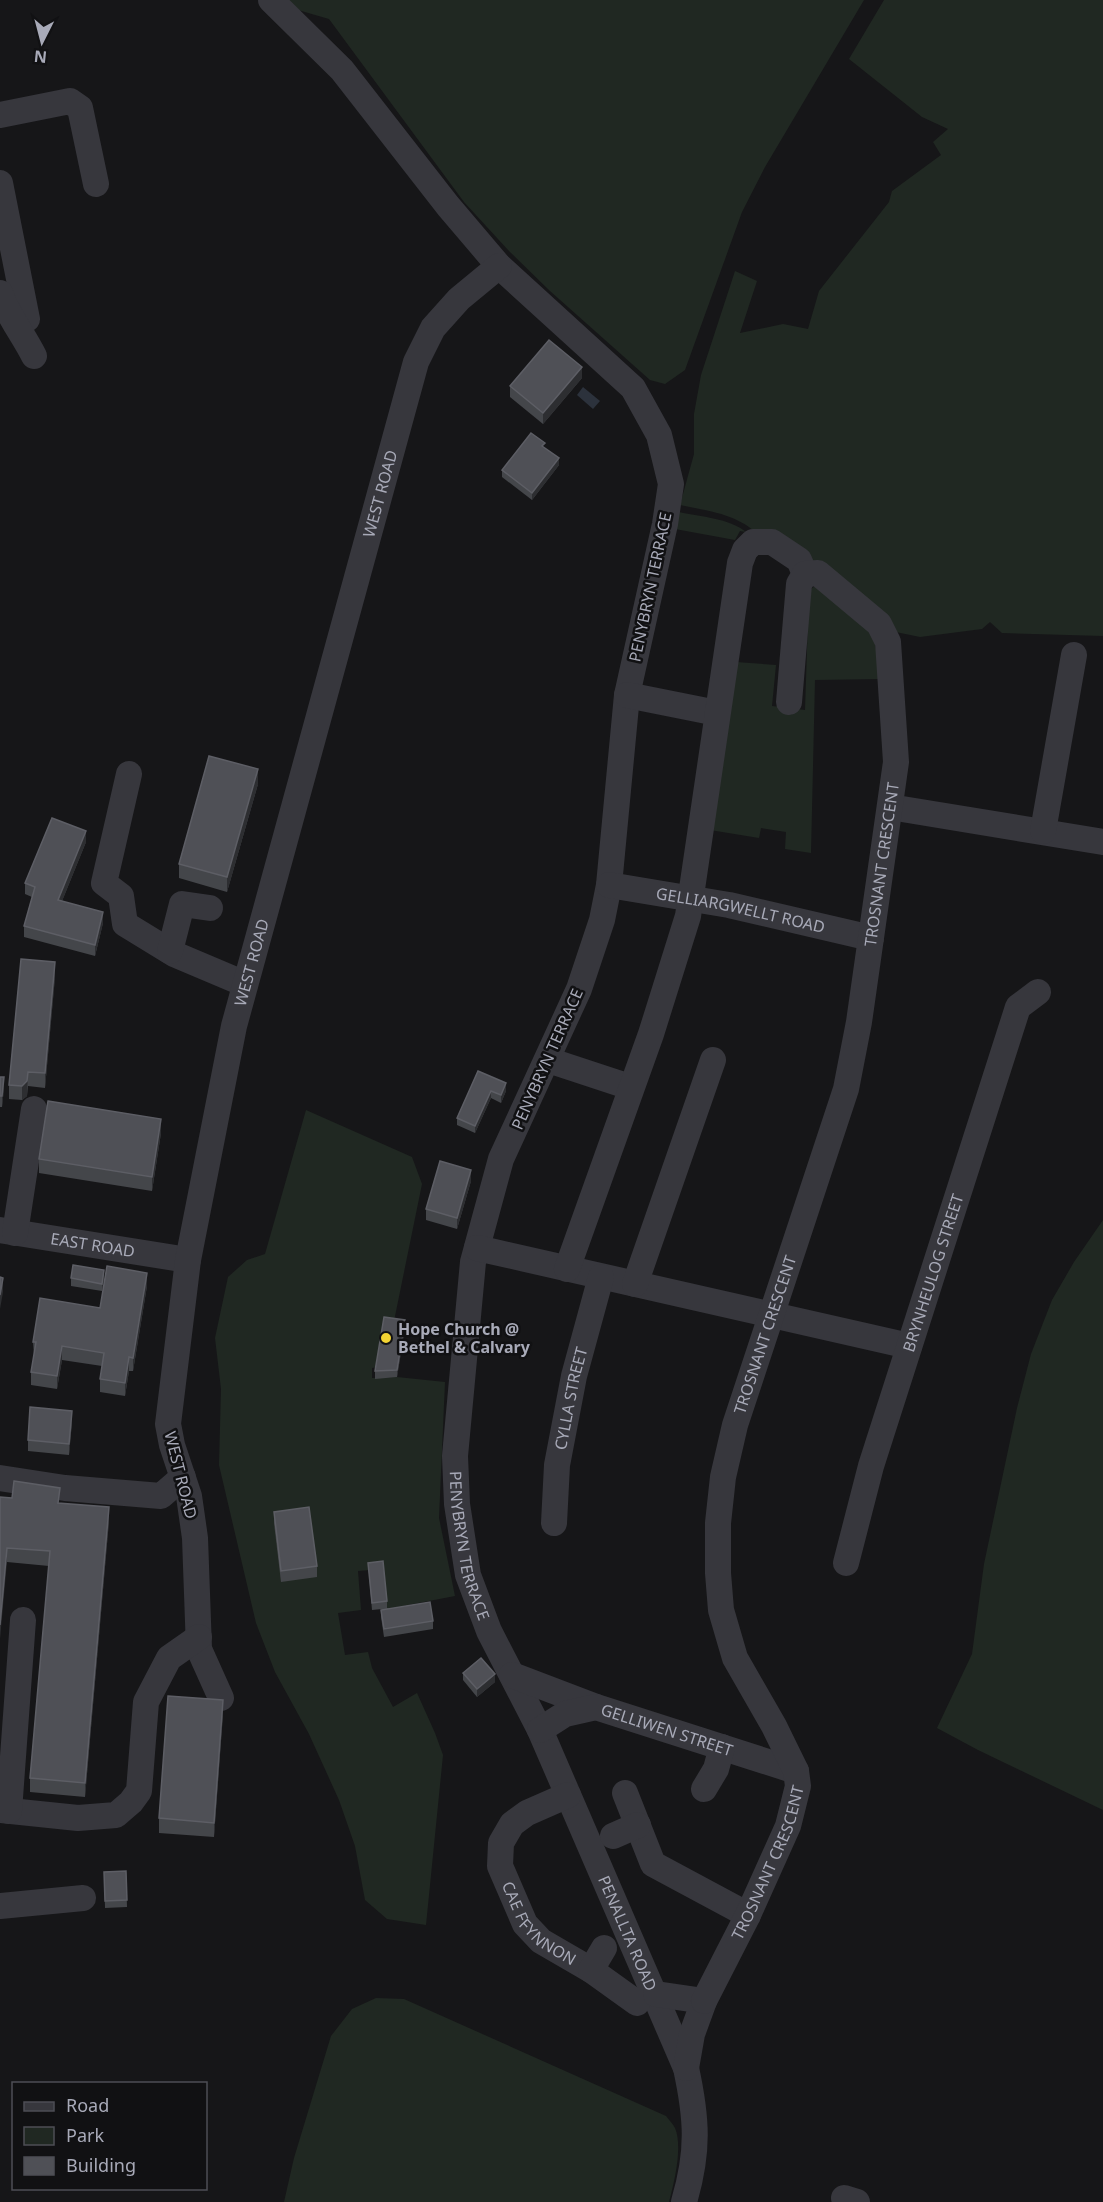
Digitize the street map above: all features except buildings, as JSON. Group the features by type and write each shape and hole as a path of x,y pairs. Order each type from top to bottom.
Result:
{"street":[{"name":"PENYBRYN TERRACE","path":"271,0 342,70 448,206 499,266 633,388 659,435 670,484 665,524 627,695 609,885 602,920 579,989 501,1159 473,1262 454,1456 457,1504 468,1575 489,1631 512,1675"},
{"path":"0,115 70,100 78,105 96,184"},
{"path":"0,183 27,319"},
{"name":"WEST ROAD","path":"221,1698 199,1649 195,1538 189,1496 172,1445 168,1424 188,1260 234,1026 416,362 433,328 459,299 499,266"},
{"path":"0,292 8,312 34,356"},
{"path":"567,1269 654,1023 688,916 740,563 745,550 753,542 772,542 799,560 806,574 799,584 795,608 789,702"},
{"name":"TROSNANT CRESCENT","path":"686,2068 692,2034 704,2001 788,1826 798,1786 796,1771 774,1726 735,1658 722,1610 718,1533 723,1477 735,1425 846,1089 859,1022 896,762 888,642 879,624 829,580 818,573 806,574"},
{"path":"1043,831 1074,655"},
{"path":"627,695 717,713"},
{"path":"129,774 104,883 121,896 125,924 170,951 245,984"},
{"path":"890,807 1103,842"},
{"name":"GELLIARGWELLT ROAD","path":"609,885 729,905 871,939"},
{"path":"170,951 182,904 210,908"},
{"name":"BRYNHEULOG STREET","path":"846,1563 871,1466 1018,1007 1038,992"},
{"path":"548,1060 630,1088"},
{"path":"635,1284 713,1060"},
{"path":"8,1231 33,1109"},
{"name":"EAST ROAD","path":"8,1231 188,1260"},
{"path":"477,1248 909,1346"},
{"name":"CYLLA STREET","path":"554,1523 556,1465 574,1376 601,1277"},
{"path":"0,1478 65,1488 161,1496 183,1477"},
{"path":"23,1620 5,1810 78,1818 116,1815 131,1802 139,1791 146,1702 169,1658 198,1637"},
{"path":"512,1675 596,1707"},
{"name":"PENALLTA ROAD","path":"512,1675 540,1730 568,1795 646,1999 686,2068 693,2101 696,2135 692,2174 684,2202"},
{"name":"GELLIWEN STREET","path":"540,1730 565,1714 596,1707 796,1771"},
{"path":"753,1757 774,1726"},
{"path":"704,1790 716,1769 722,1747"},
{"path":"625,1793 653,1864 747,1915"},
{"name":"CAE FFYNNON","path":"568,1795 527,1813 512,1824 501,1843 500,1866 525,1924 541,1941 600,1966 646,1999"},
{"path":"613,1836 638,1825"},
{"path":"0,1906 83,1898"},
{"path":"646,1999 704,2001"}],"green space":[{"path":"287,0 864,0 765,167 742,212 685,370 665,384 650,380 550,291 509,251 464,202 329,19 298,10"},
{"path":"884,0 1103,0 1103,636 1002,633 990,622 982,629 920,637 891,631 742,523 722,514 680,505 694,454 694,414 701,375 735,271 757,281 740,333 783,324 808,329 819,291 889,202 892,191 941,155 933,142 948,129 922,117 849,59"},
{"path":"679,512 723,521 746,532 740,531 735,540 675,529"},
{"path":"817,585 872,625 881,679 815,680 811,853 785,849 786,832 761,828 759,838 710,830 736,662 776,665 772,706 805,710 809,590"},
{"path":"306,1110 412,1157 422,1184 393,1326 377,1367 372,1368 372,1378 397,1377 445,1382 439,1518 455,1596 387,1609 383,1569 358,1571 361,1610 338,1613 345,1655 368,1652 372,1668 393,1707 417,1693 443,1755 426,1925 387,1919 365,1900 355,1846 339,1800 309,1734 275,1672 256,1623 219,1465 221,1389 215,1338 228,1277 247,1260 265,1254"},
{"path":"1103,1220 1103,1810 937,1728 972,1654 984,1564 1017,1408 1031,1354 1052,1300 1074,1262"},
{"path":"376,1998 404,1999 666,2116 675,2128 678,2145 677,2165 669,2202 284,2202 294,2158 331,2036 352,2009"}],"shaded area":[{"path":"583,387 600,401 593,409 577,395"}],"place":[{"name":"Hope Church @ Bethel & Calvary","path":"386,1338"}]}
